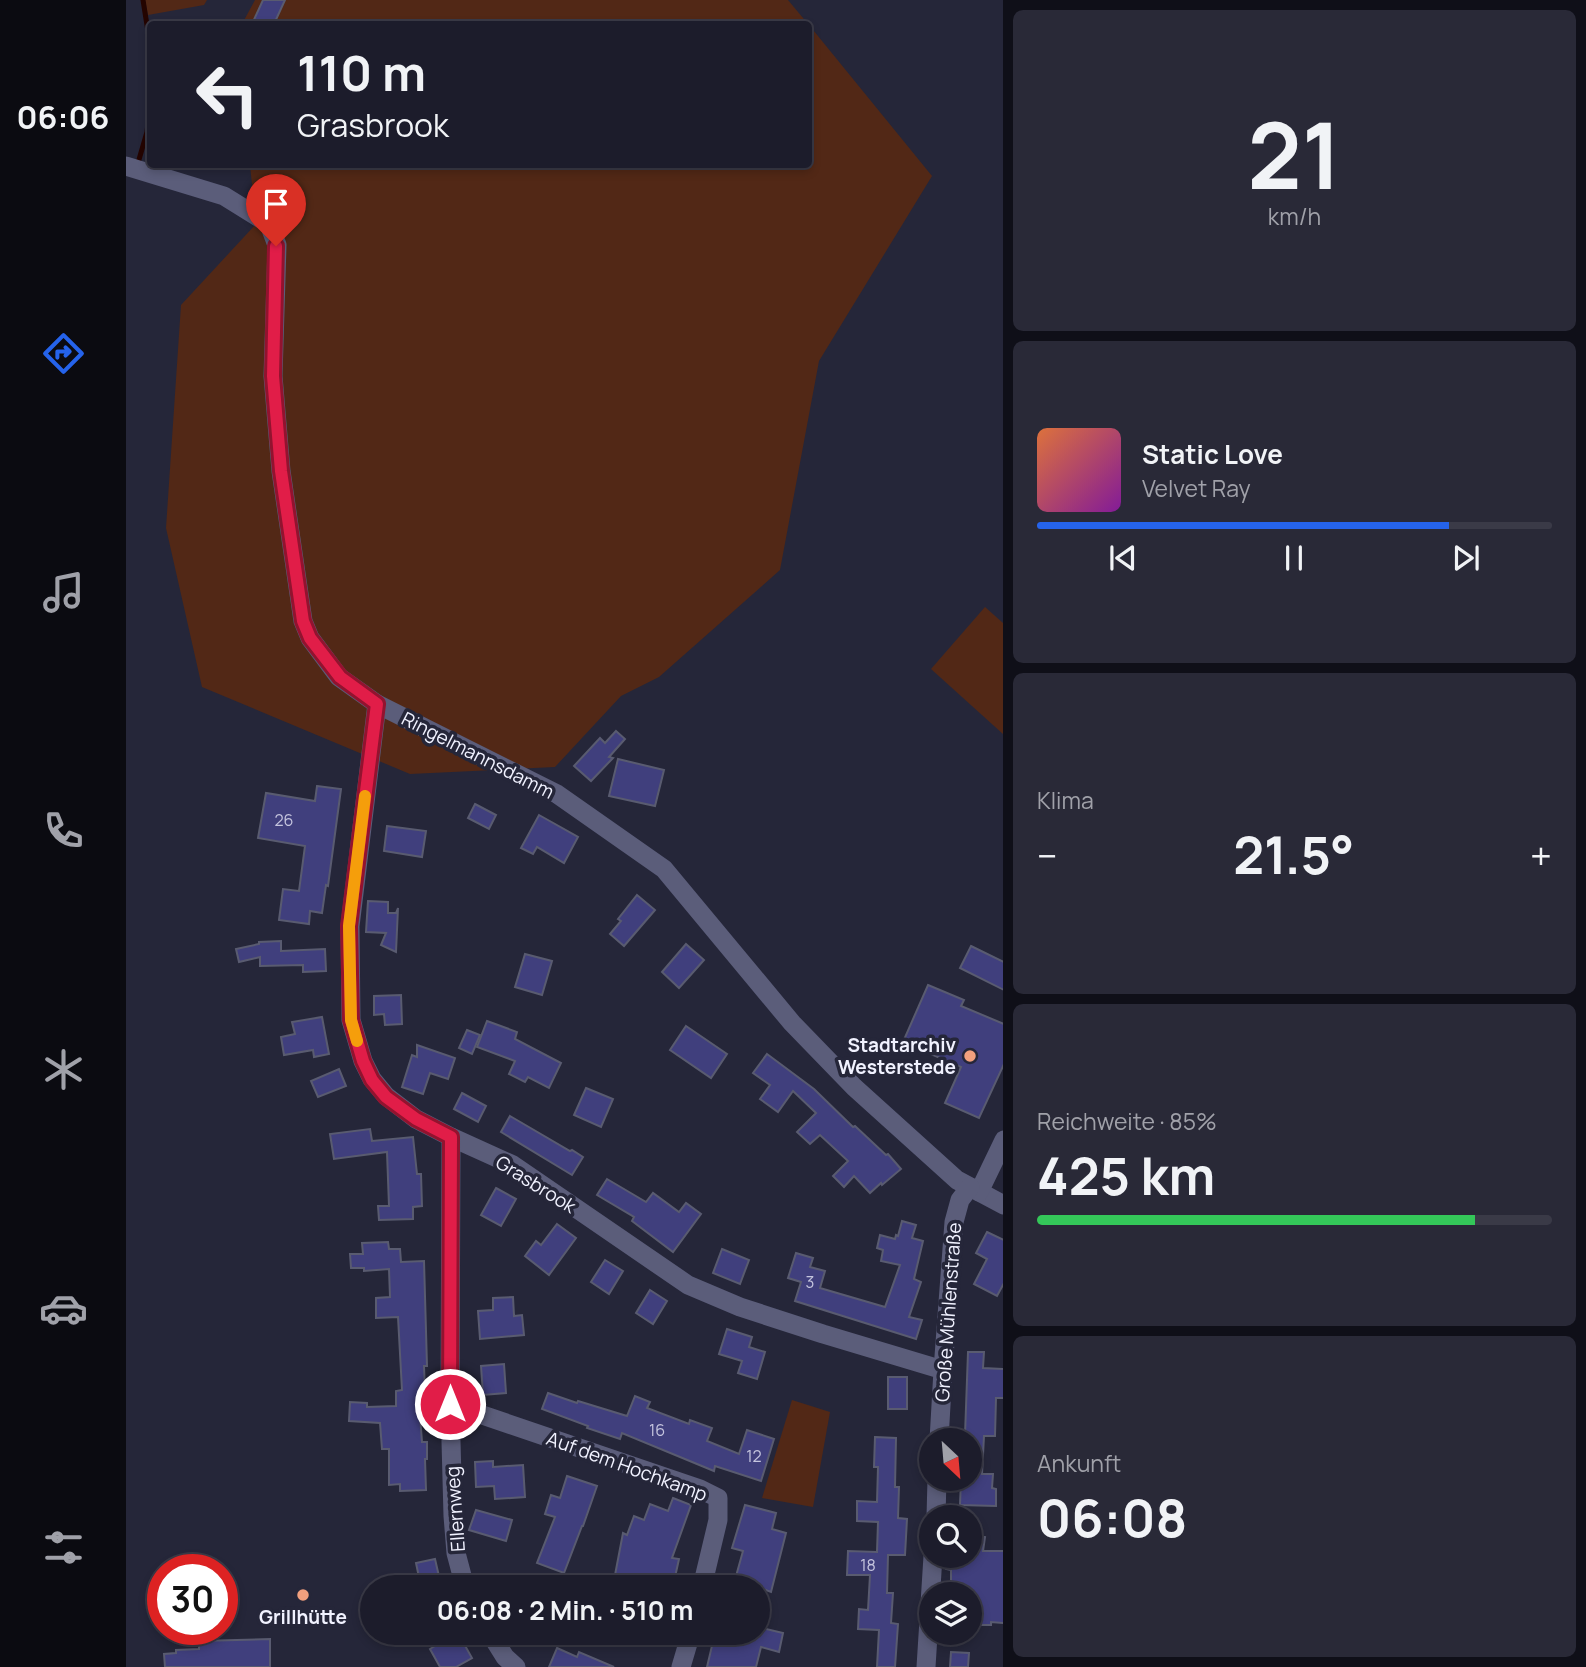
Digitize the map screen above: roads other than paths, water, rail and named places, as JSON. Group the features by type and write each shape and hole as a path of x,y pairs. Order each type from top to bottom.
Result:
{"street":[{"name":"Ringelmannsdamm","path":"126,166 224,196 269,224 276,246 273,376 281,471 303,621 310,638 340,677 377,704 557,794 664,869 792,1023 854,1087 957,1180 1003,1205"},
{"name":"Grasbrook","path":"377,704 349,926 351,1020 363,1061 372,1080 386,1097 416,1119 513,1165 688,1285 752,1311 943,1370"},
{"name":"Ellernweg","path":"451,1137 450,1404 453,1516 456,1553 462,1575"},
{"name":"Große Mühlenstraße","path":"940,1428 954,1222 960,1200 974,1190 1003,1140"},
{"name":"Auf dem Hochkamp","path":"450,1404 700,1489 718,1498 718,1520 705,1575"},
{"path":"926,1667 932,1568"},
{"path":"498,1645 516,1667"},
{"path":"681,1667 687,1645"}],"waterway":[{"path":"143,0 147,25"},
{"path":"138,163 147,132"}],"place":[{"name":"Stadtarchiv Westerstede","path":"970,1056"},
{"name":"Grillhütte","path":"303,1595"}]}
